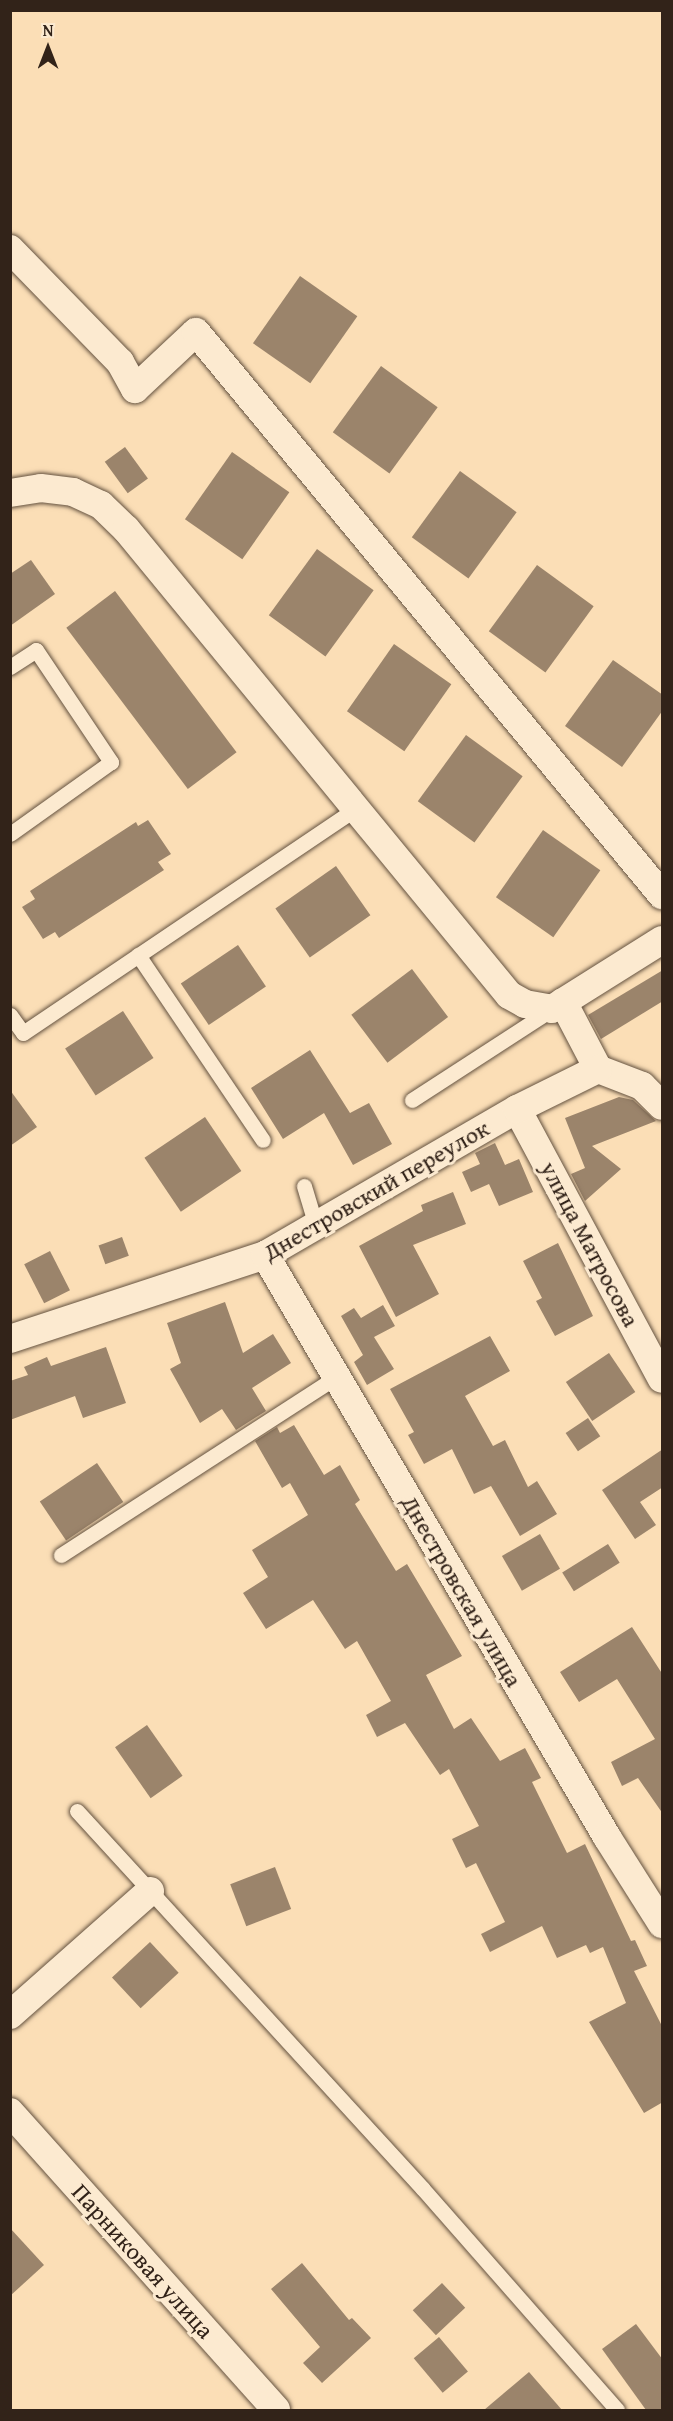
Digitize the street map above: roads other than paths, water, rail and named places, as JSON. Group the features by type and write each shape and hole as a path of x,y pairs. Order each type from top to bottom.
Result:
{"street":[{"path":"10,249 120,362 135,389 196,332 663,895"},
{"path":"10,494 41,488 73,492 101,505 169,576 496,984 525,1004 557,1006 663,940"},
{"path":"557,1006 598,1069 642,1086 663,1106"},
{"name":"Днестровский переулок","path":"10,1339 265,1255 517,1109 598,1069"},
{"name":"улица Матросова","path":"517,1109 663,1379"},
{"name":"Днестровская улица","path":"265,1255 607,1837 663,1923"},
{"path":"10,2015 150,1891"},
{"name":"Парниковая улица","path":"10,2112 276,2410"}],"lane":[{"path":"10,668 36,650 111,762 10,834"},
{"path":"10,1015 15,1037 356,808"},
{"path":"138,955 263,1140"},
{"path":"412,1100 557,1006"},
{"path":"304,1186 316,1226"},
{"path":"61,1555 336,1377"},
{"path":"77,1811 423,2189 617,2410"}]}
